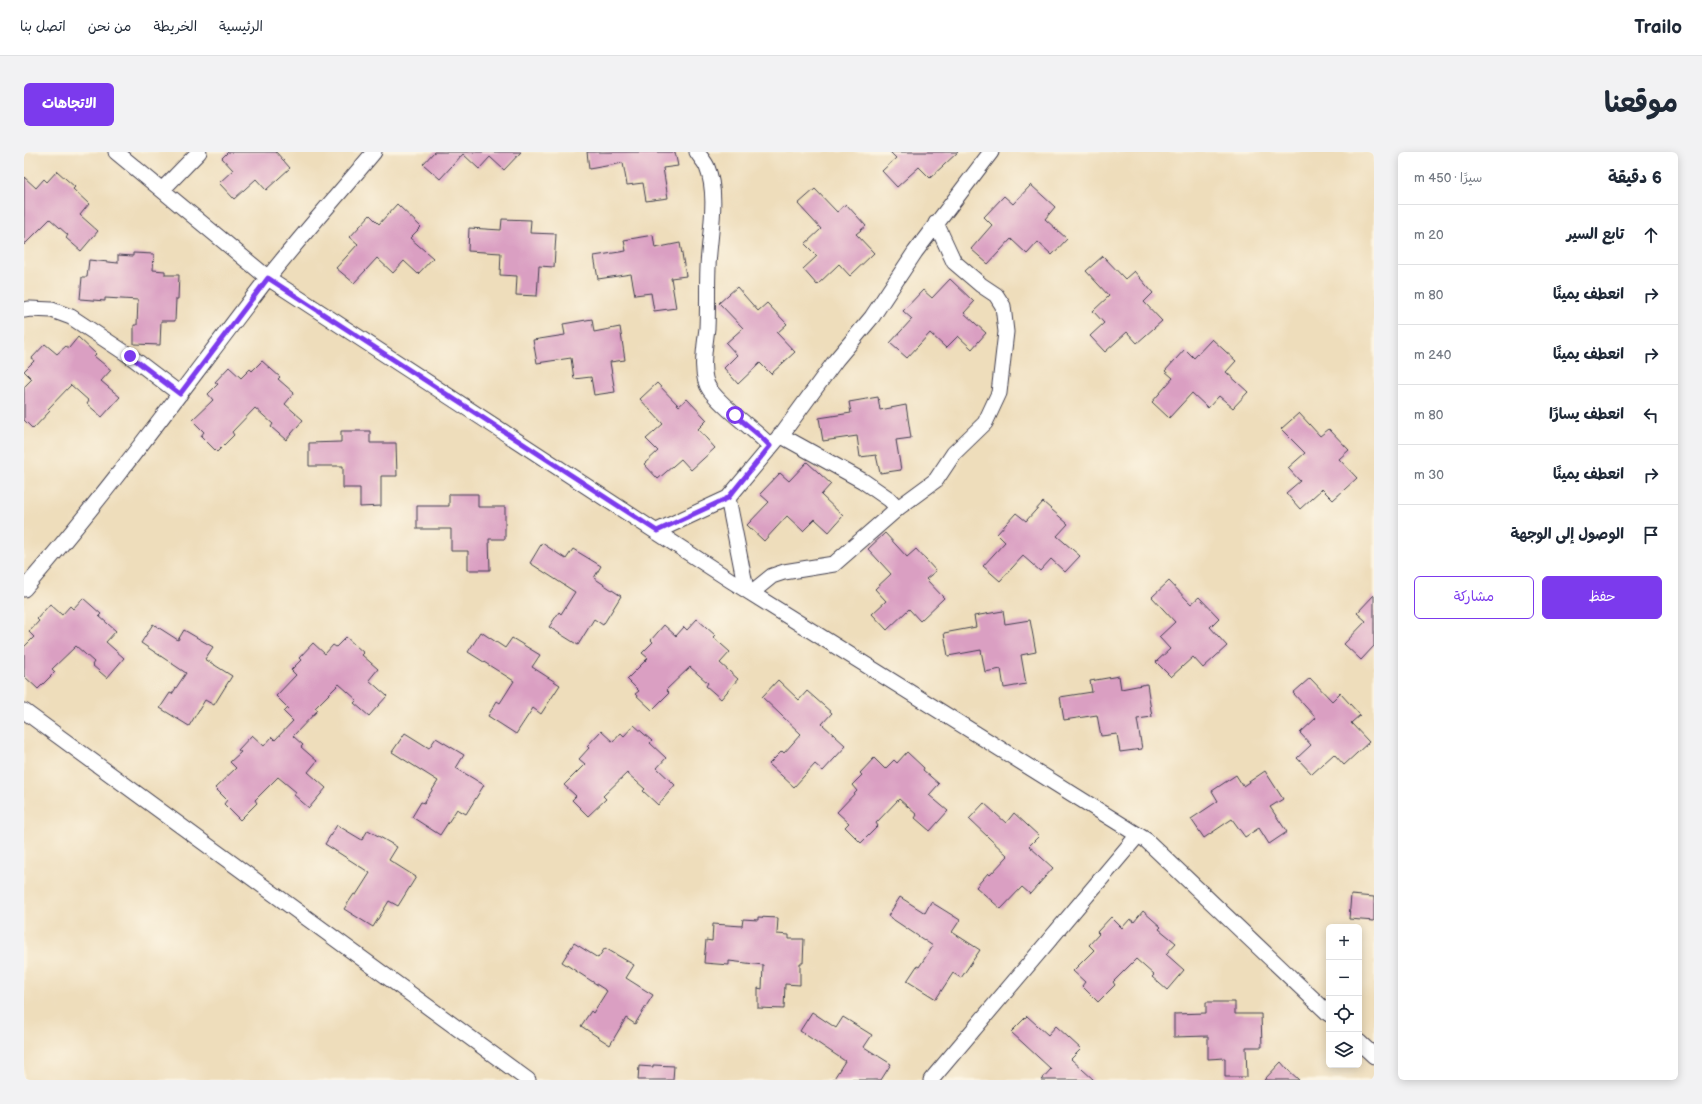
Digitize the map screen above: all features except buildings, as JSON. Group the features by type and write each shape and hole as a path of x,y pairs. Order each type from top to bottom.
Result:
{"street":[{"path":"116,152 268,278 749,591 1138,835 1326,1011"},
{"path":"162,190 199,152"},
{"path":"24,589 64,543 268,278 374,152"},
{"path":"697,152 707,167 712,189 707,318 703,368 710,390 735,415 760,436 775,441 863,481 889,499 898,508"},
{"path":"657,531 728,498 775,441 836,360 872,317 915,252 991,152"},
{"path":"749,591 772,576 784,572 834,564 898,508 936,480 954,453 985,423 999,393 1006,332 1003,306 996,295 981,285 954,262 936,223"},
{"path":"26,307 52,310 71,317 130,356 180,394"},
{"path":"728,498 749,591"},
{"path":"24,711 528,1080"},
{"path":"931,1080 1138,835"},
{"path":"1362,1045 1374,1056"}],"route":[{"path":"130,356 180,394 268,278 657,531 728,498 770,446 735,415"}]}
